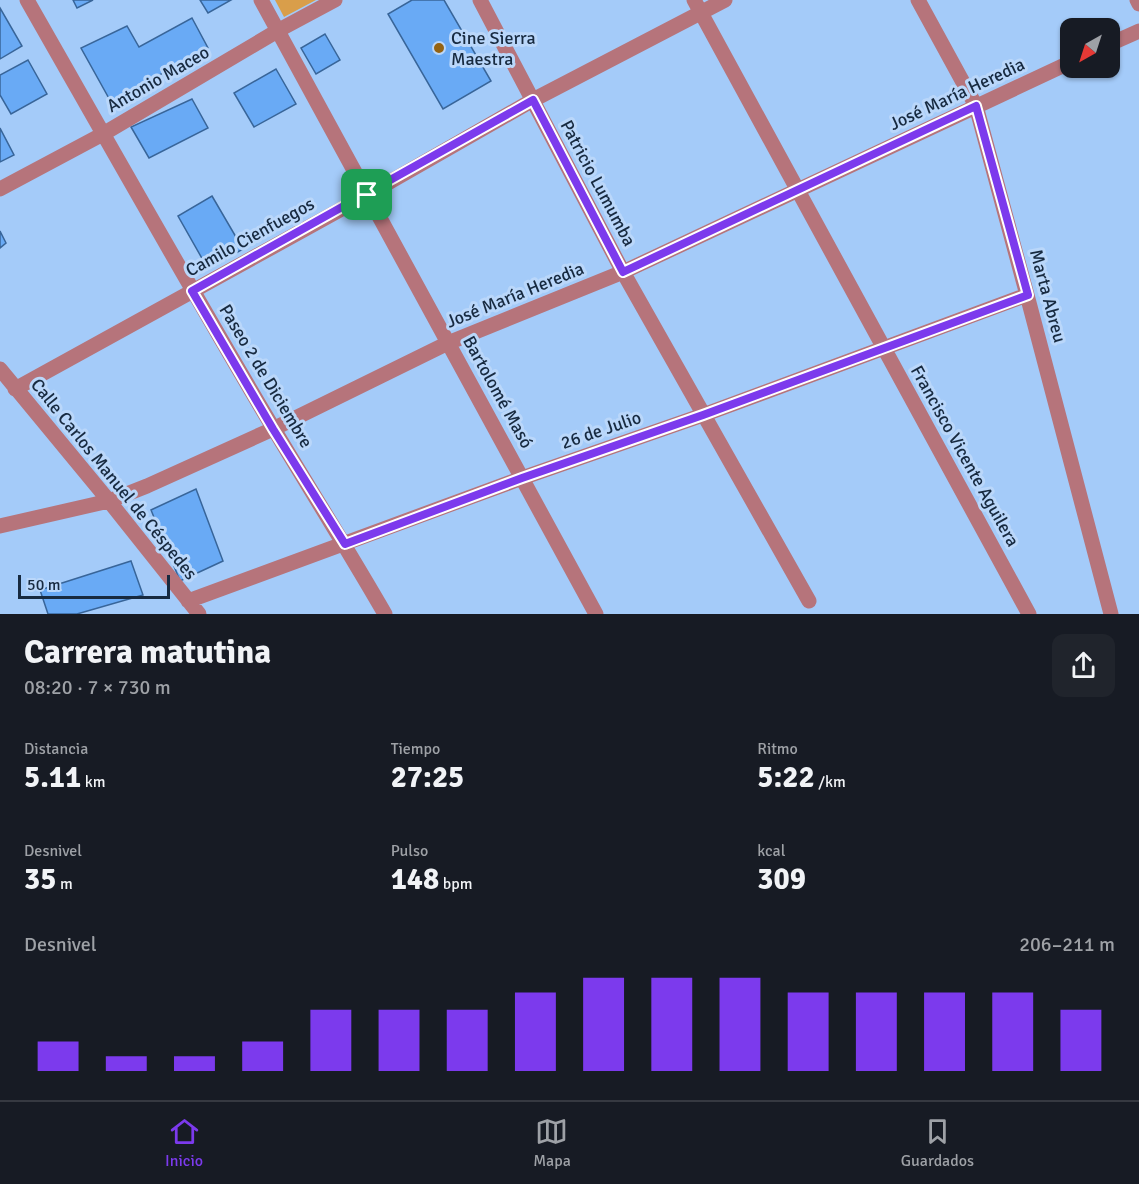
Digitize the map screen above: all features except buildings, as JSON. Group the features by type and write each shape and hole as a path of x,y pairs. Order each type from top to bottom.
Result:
{"street":[{"name":"Paseo 2 de Diciembre","path":"27,0 192,291 385,614"},
{"name":"Bartolomé Masó","path":"261,0 596,614"},
{"name":"Antonio Maceo","path":"0,189 103,134 279,30 335,0"},
{"name":"Patricio Lumumba","path":"480,0 623,272 808,601"},
{"name":"Camilo Cienfuegos","path":"15,389 367,195 698,6 725,0"},
{"name":"Marta Abreu","path":"918,0 976,106 1111,614"},
{"name":"Francisco Vicente Aguilera","path":"698,6 1029,614"},
{"path":"1120,40 1139,31"},
{"name":"José María Heredia","path":"0,526 109,501 147,486 273,429 448,343 623,272 1060,67"},
{"name":"26 de Julio","path":"188,600 522,478 703,415 1028,295"},
{"name":"Calle Carlos Manuel de Céspedes","path":"0,369 199,614"}],"shaded area":[{"path":"275,0 316,0 284,17"}],"place":[{"name":"Cine Sierra Maestra","path":"439,48"}],"route":[{"path":"533,100 623,272 976,106 1028,295 345,544 273,429 192,291 367,195 533,100"}]}
